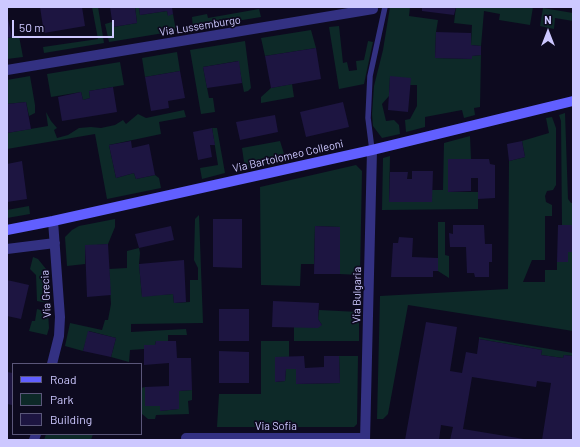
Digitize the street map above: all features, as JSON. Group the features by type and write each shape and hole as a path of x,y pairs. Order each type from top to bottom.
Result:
{"main road":[{"name":"Via Bartolomeo Colleoni","path":"7,230 372,150 573,101"}],"street":[{"name":"Via Lussemburgo","path":"7,70 373,9"},
{"name":"Via Bulgaria","path":"365,439 372,150"},
{"name":"Via Grecia","path":"52,363 59,336 60,316 53,221"},
{"path":"7,249 55,243"},
{"name":"Via Sofia","path":"186,438 365,439"}],"lane":[{"path":"372,150 368,118 370,76 385,7"}],"green space":[{"path":"92,7 98,7 104,43 44,53 43,47 98,39"},
{"path":"135,7 139,7 140,15 167,11 168,15 173,14 176,31 109,42 105,24 112,22 113,27 137,23"},
{"path":"390,7 410,7 409,16 438,20 435,58 472,59 472,56 481,55 480,107 474,108 475,115 464,118 462,110 425,117 425,127 406,132 405,120 410,119 417,106 417,85 410,85 390,77 389,96 382,104 386,121 394,120 399,125 400,134 382,138 373,126 372,114 374,86 383,50"},
{"path":"456,7 533,7 530,25 499,20 500,14 484,11 481,46 471,45 472,25 454,23"},
{"path":"543,8 573,13 573,21 555,18 554,29 540,26"},
{"path":"259,9 261,17 193,28 192,17 207,14 208,18"},
{"path":"339,26 343,63 347,62 349,71 357,70 356,61 364,60 368,41 373,42 364,84 339,89 329,27"},
{"path":"311,30 316,48 265,56 261,38"},
{"path":"19,36 23,57 7,59 7,38"},
{"path":"245,41 251,88 244,92 238,61 203,67 209,98 213,98 215,112 201,114 190,50"},
{"path":"177,52 180,71 145,77 142,58"},
{"path":"120,62 124,85 89,91 90,98 83,100 81,92 51,97 47,74"},
{"path":"30,76 35,113 29,116 26,102 7,104 7,80"},
{"path":"292,84 294,97 261,103 261,97 271,88"},
{"path":"184,110 186,117 159,122 161,134 109,145 116,178 134,173 136,179 155,175 159,178 161,188 107,199 95,134 7,149 7,133 48,126 46,112 57,128 54,130 57,138 68,135 79,128 101,128 115,125 123,120 126,124 138,114 146,118"},
{"path":"565,113 568,199 571,203 573,203 573,225 562,225 561,121 559,115"},
{"path":"552,117 556,128 556,185 553,190 547,191 545,196 546,202 552,205 552,216 545,216 545,260 532,260 523,282 545,282 545,270 557,270 557,262 567,262 568,252 573,252 573,331 408,305 388,414 383,419 377,419 380,296 508,289 509,161 525,157 522,141 549,133 546,118"},
{"path":"212,128 217,128 225,173 202,179 200,168 218,165"},
{"path":"470,136 471,159 448,159 448,192 478,192 478,209 382,210 383,158 390,156 389,202 432,202 432,190 443,190 444,143"},
{"path":"280,141 286,160 245,169 242,148"},
{"path":"356,165 362,171 360,275 340,274 340,227 315,226 314,264 301,264 300,286 261,285 260,187"},
{"path":"29,206 30,214 7,218 7,210"},
{"path":"199,215 203,323 131,324 131,332 186,329 187,335 168,335 168,341 156,341 155,345 144,345 144,349 130,350 129,362 111,357 116,338 89,331 83,351 65,346 70,323 102,330 105,320 108,320 111,304 109,269 127,268 127,251 139,248 142,296 173,294 174,303 190,302 190,280 198,280 198,268 194,260 195,219"},
{"path":"115,219 115,227 108,244 85,246 85,264 67,266 65,237 72,230 79,226"},
{"path":"438,222 445,222 445,255 449,256 449,278 438,271"},
{"path":"33,257 38,259 46,269 48,303 37,301 36,275 30,269"},
{"path":"37,309 48,312 49,328 47,335 29,331 32,321 35,321"},
{"path":"319,310 359,312 359,341 294,341 294,327 322,325 318,319"},
{"path":"479,337 573,353 573,356 564,355 563,358 541,355 542,350 479,339"},
{"path":"261,341 289,341 289,357 275,357 276,382 285,381 286,369 296,369 296,384 340,383 339,356 358,356 357,424 354,427 217,427 219,394 261,394"},
{"path":"145,387 145,406 160,406 160,411 178,409 179,391 192,390 192,400 188,401 189,414 156,415 155,419 148,419 142,414 142,388"},
{"path":"46,435 93,435 91,440 44,440"}],"building":[{"path":"40,7 82,7 85,26 44,33"},
{"path":"110,7 135,7 137,23 113,27"},
{"path":"139,7 172,7 173,14 168,16 167,11 140,15"},
{"path":"422,7 456,7 454,15 422,11"},
{"path":"7,14 12,37 7,38"},
{"path":"436,32 471,33 471,45 481,46 481,55 472,56 472,59 435,58"},
{"path":"316,48 321,79 271,88 265,56"},
{"path":"239,61 242,83 207,88 203,67"},
{"path":"180,71 185,98 168,101 169,108 151,111 145,77"},
{"path":"390,76 411,78 408,112 388,110"},
{"path":"113,87 117,112 62,121 58,97 81,92 83,100 90,98 89,91"},
{"path":"26,102 31,129 7,133 7,104"},
{"path":"343,102 349,127 306,137 300,112"},
{"path":"275,115 278,132 240,140 236,122"},
{"path":"212,128 215,145 210,145 212,157 198,160 193,132"},
{"path":"131,141 132,148 149,144 155,175 136,179 134,173 116,178 109,145"},
{"path":"522,141 525,157 509,161 507,144"},
{"path":"448,159 489,159 490,164 495,165 495,198 478,199 478,178 471,178 471,191 448,192"},
{"path":"22,161 27,199 7,202 7,164"},
{"path":"412,171 433,171 432,202 389,202 390,172 408,172 407,179 412,179"},
{"path":"213,219 242,219 242,268 213,267"},
{"path":"453,225 484,225 485,244 492,244 492,262 489,262 489,277 475,277 474,273 467,273 466,247 450,247 449,233 453,234"},
{"path":"558,225 573,225 573,252 568,252 568,262 557,262"},
{"path":"171,226 174,240 139,248 135,234"},
{"path":"315,226 340,227 340,274 314,274"},
{"path":"399,237 413,238 412,257 438,258 438,271 433,271 433,277 391,277 393,243 398,243"},
{"path":"108,244 111,295 87,297 85,245"},
{"path":"184,260 186,302 174,303 173,294 142,297 139,264"},
{"path":"7,280 29,285 21,319 7,316"},
{"path":"273,301 319,303 318,319 322,325 318,328 272,327"},
{"path":"219,309 249,309 249,341 219,341"},
{"path":"426,322 457,327 450,371 462,373 466,352 477,354 479,339 542,350 541,355 563,358 564,355 573,356 573,440 542,440 551,383 537,381 536,387 472,377 463,429 530,440 450,440 453,427 441,425 439,440 405,440"},
{"path":"88,331 116,338 111,357 83,351"},
{"path":"156,341 176,341 177,358 191,358 192,390 179,391 179,409 160,411 160,406 145,406 145,387 169,386 169,363 144,365 144,345 155,345"},
{"path":"219,351 249,352 249,383 219,383"},
{"path":"304,356 305,368 324,367 324,356 339,356 340,383 296,384 296,369 286,369 285,381 275,382 275,357"},
{"path":"7,372 12,373 12,405 7,404"}]}
